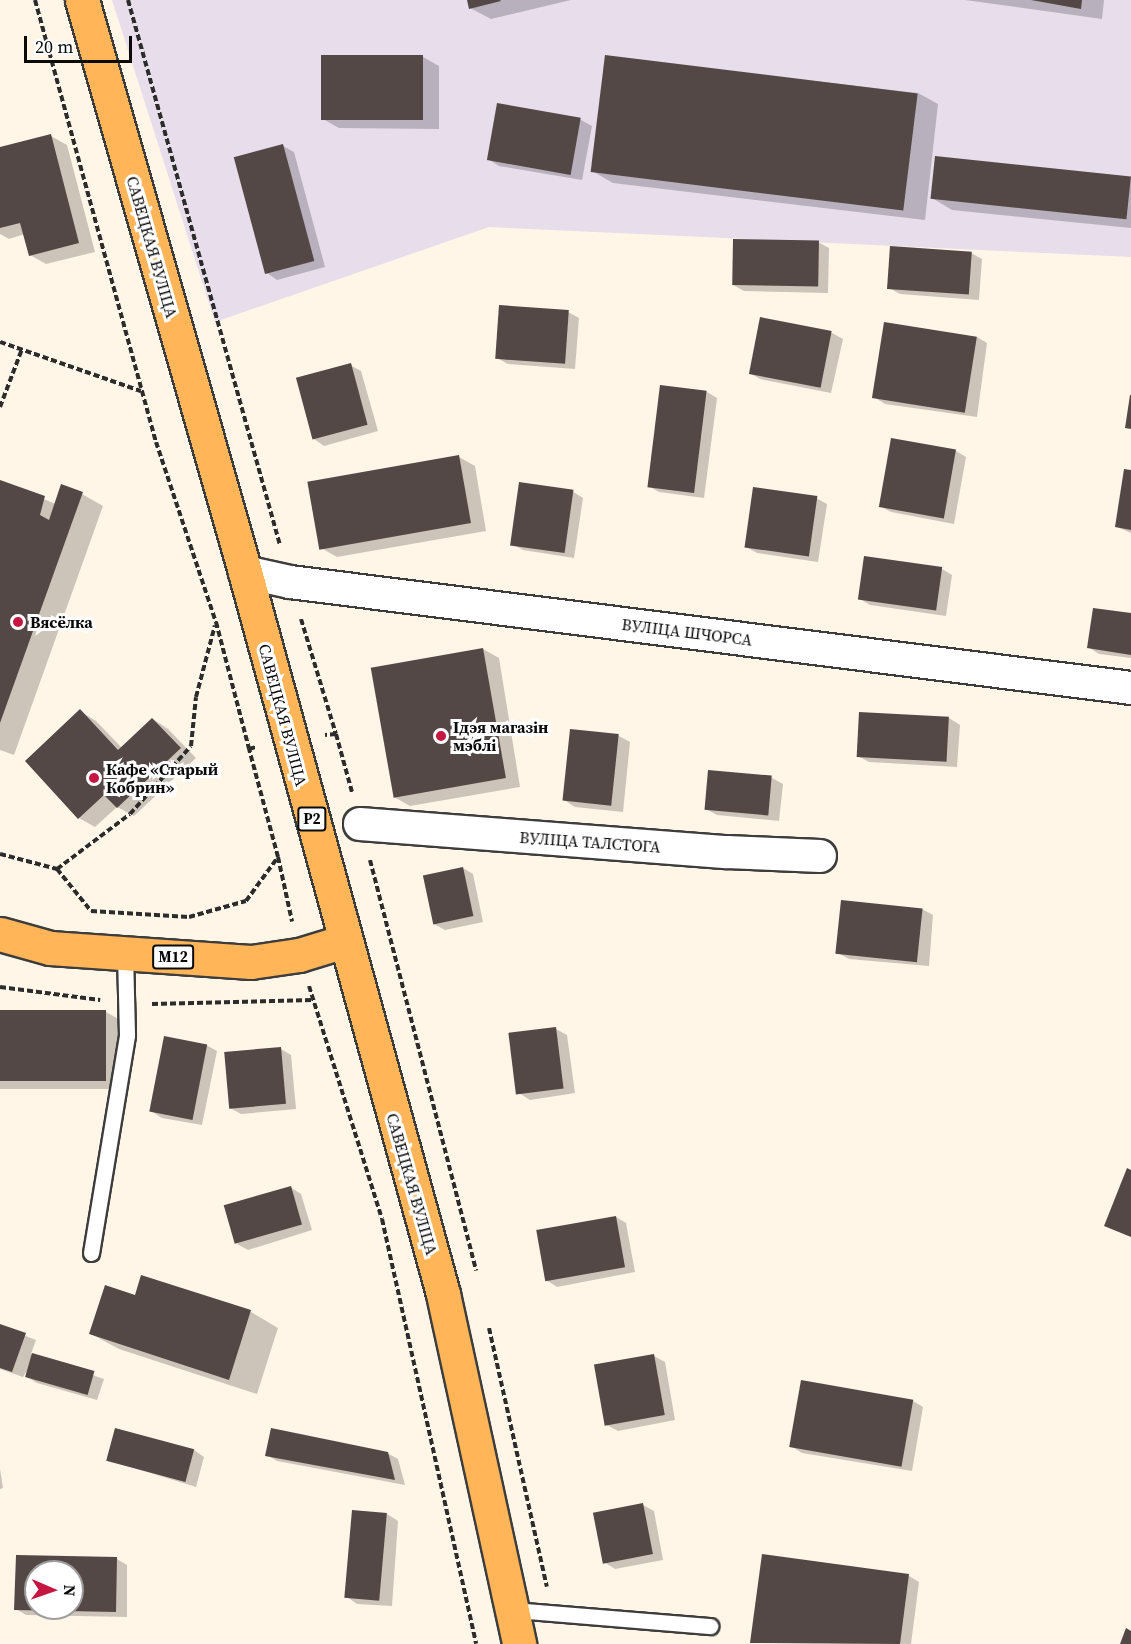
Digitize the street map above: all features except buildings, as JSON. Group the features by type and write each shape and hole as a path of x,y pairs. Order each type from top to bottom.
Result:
{"main road":[{"name":"САВЕЦКАЯ ВУЛІЦА","path":"82,0 245,572 443,1294 514,1610 519,1644"},
{"name":"М12","path":"0,934 50,948 251,962 299,955 345,941"}],"street":[{"name":"ВУЛІЦА ШЧОРСА","path":"245,572 290,582 1131,688"},
{"name":"ВУЛІЦА ТАЛСТОГА","path":"360,824 727,852 820,856"}],"lane":[{"path":"91,1253 128,1035 125,954"},
{"path":"514,1610 710,1626"}],"path":[{"path":"0,342 142,391"},
{"path":"0,407 22,349"},
{"path":"57,869 130,814 191,746 196,697 216,622"},
{"path":"249,749 278,857 299,955 382,1218 476,1644"},
{"path":"0,854 57,869 91,911 189,917 246,901 278,857"},
{"path":"0,987 127,1004 313,1000"}],"shaded area":[{"path":"112,0 1131,0 1131,257 489,227 215,322"}],"place":[{"name":"Вясёлка","path":"18,622"},
{"name":"Ідэя магазін мэблі","path":"441,736"},
{"name":"Кафе «Старый Кобрин»","path":"94,778"}]}
